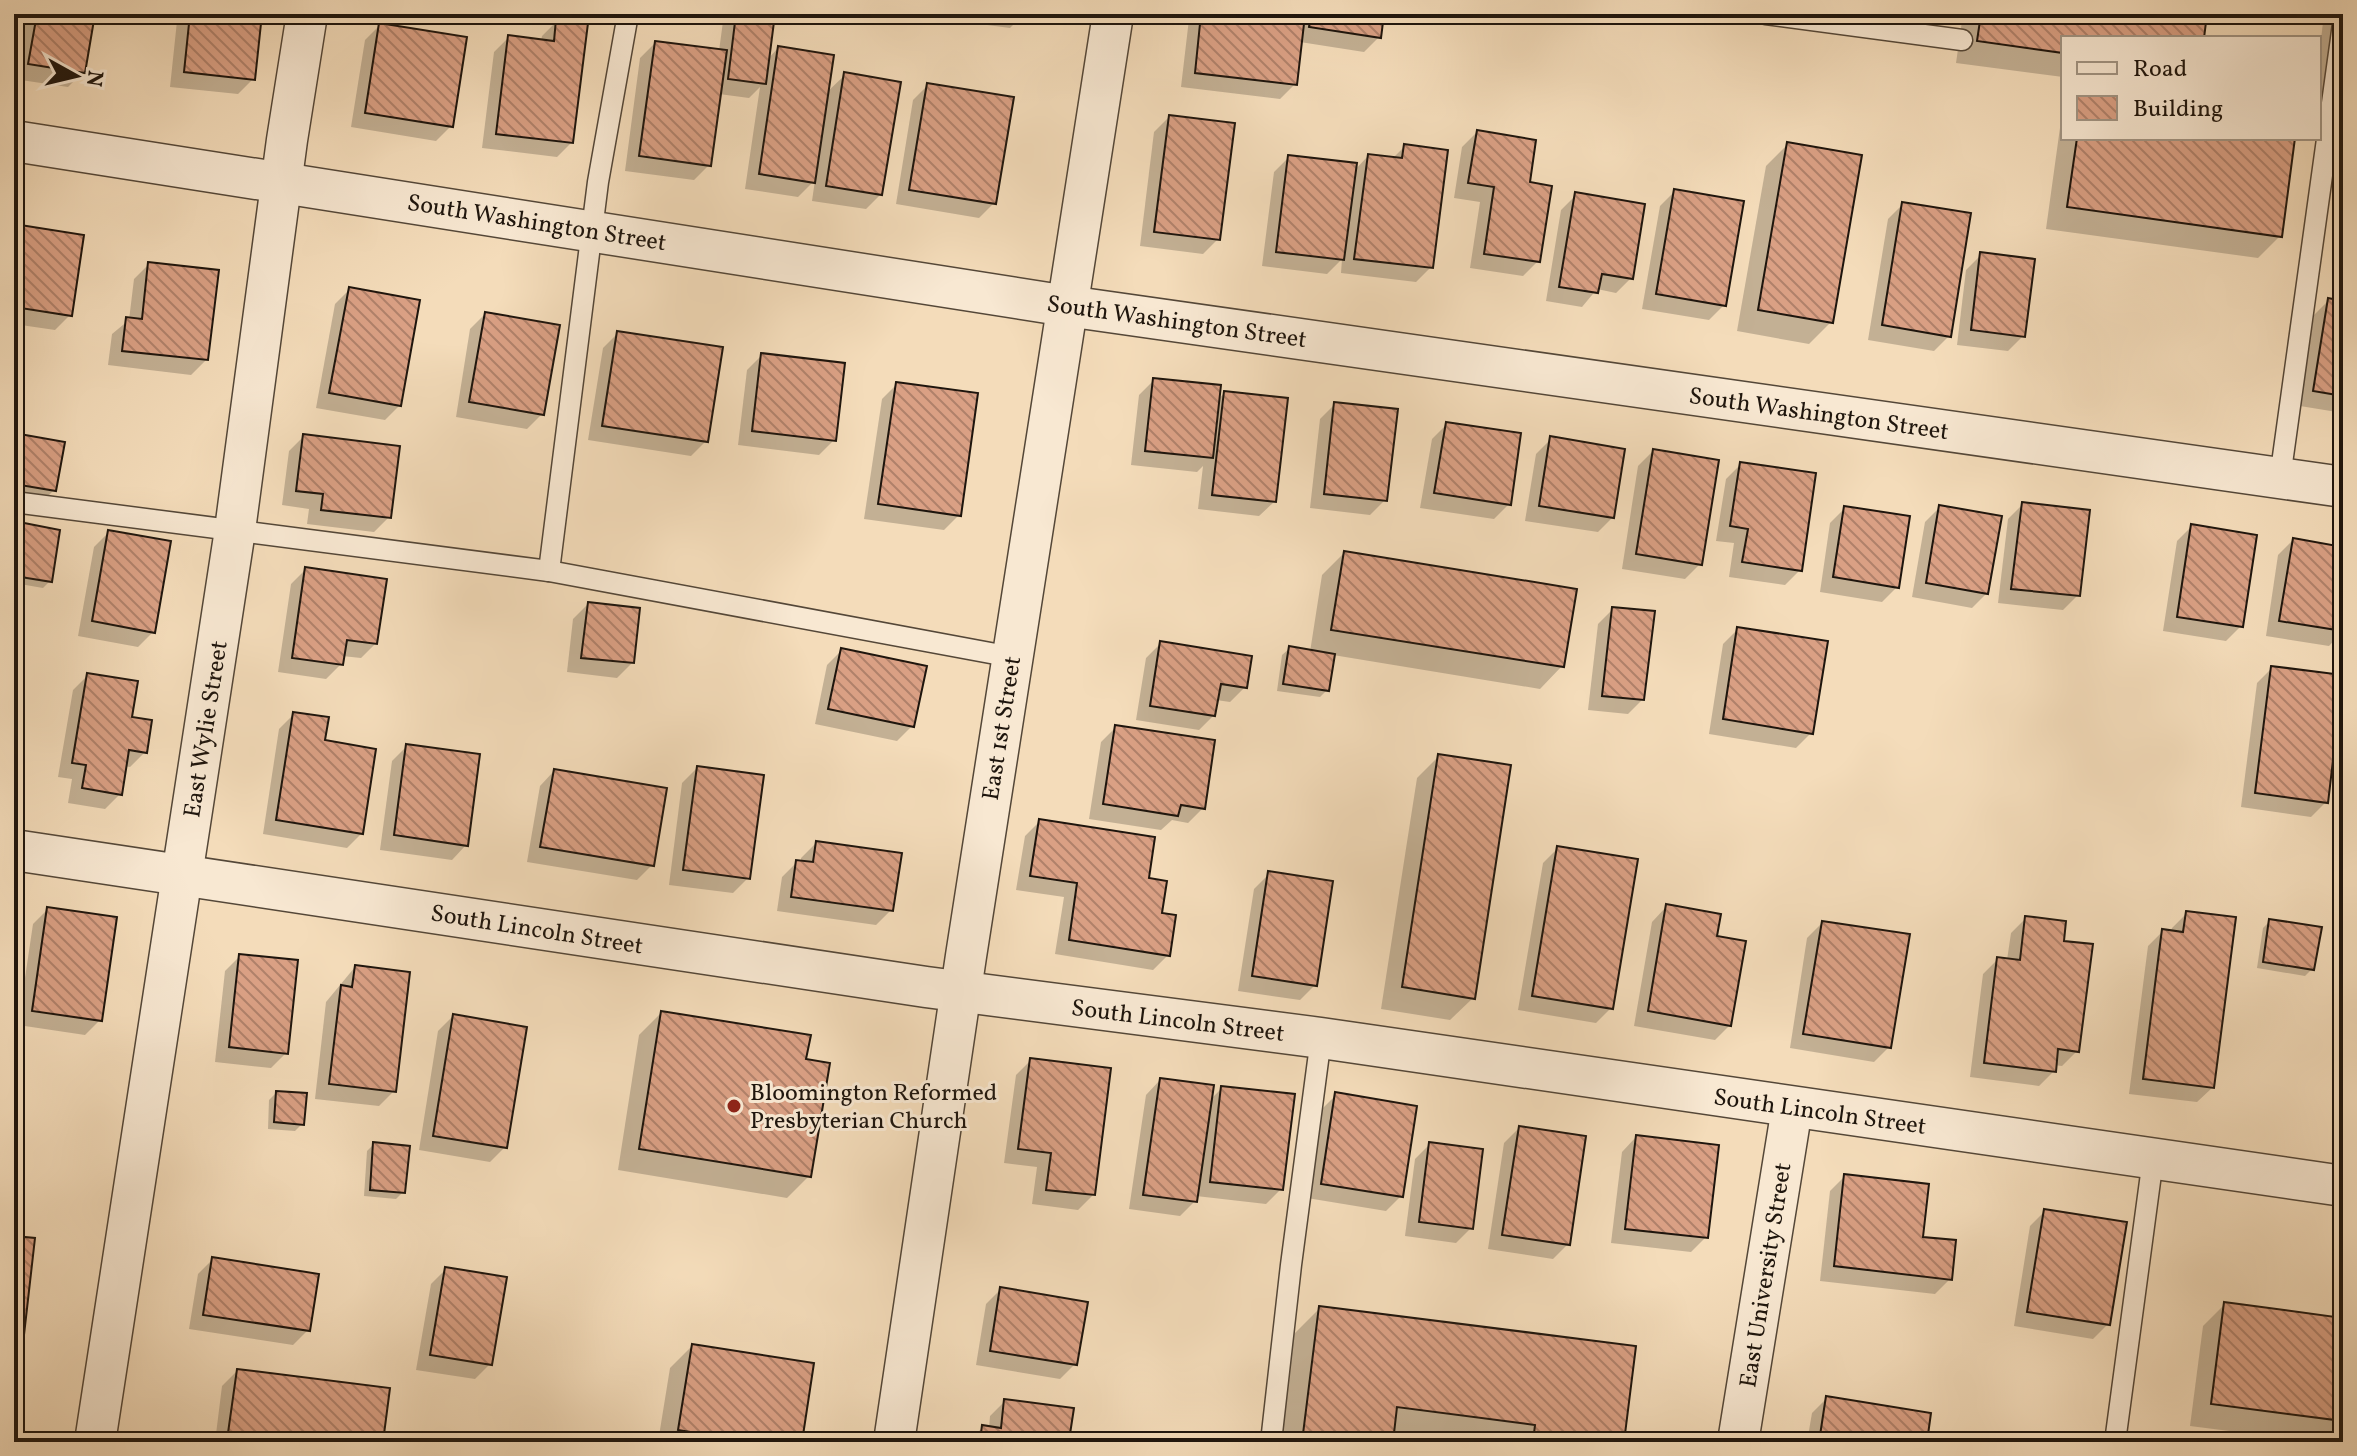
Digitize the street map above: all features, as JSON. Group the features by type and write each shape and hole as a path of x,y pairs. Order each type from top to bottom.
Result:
{"street":[{"name":"East Wylie Street","path":"95,1442 235,530 307,14"},
{"name":"East 1st Street","path":"894,1442 960,992 1113,14"},
{"name":"South Washington Street","path":"14,141 1067,306 2343,487"},
{"name":"South Lincoln Street","path":"14,850 960,992 1321,1038 2343,1186"},
{"name":"East University Street","path":"1738,1442 1792,1108"}],"lane":[{"path":"549,571 598,182 628,14"},
{"path":"1766,14 1962,40"},
{"path":"2280,478 2337,104 2343,24"},
{"path":"14,502 549,571 1012,657"},
{"path":"1271,1442 1321,1038"},
{"path":"2115,1442 2153,1159"}],"building":[{"path":"37,14 95,14 85,73 28,64"},
{"path":"190,14 262,14 255,80 184,72"},
{"path":"736,14 775,14 766,84 728,79"},
{"path":"1201,14 1305,15 1297,85 1195,73"},
{"path":"1311,14 1384,14 1381,38 1309,27"},
{"path":"1981,14 2207,14 2204,36 2061,36 2061,53 1977,41"},
{"path":"556,19 588,23 573,143 496,134 508,35 554,41"},
{"path":"379,23 467,37 453,127 365,113"},
{"path":"655,41 727,50 711,166 639,156"},
{"path":"778,46 834,55 815,183 759,174"},
{"path":"844,72 901,82 882,195 826,186"},
{"path":"927,83 1014,97 996,204 909,190"},
{"path":"1169,115 1235,123 1220,240 1154,232"},
{"path":"1477,130 1536,140 1530,182 1552,186 1540,262 1484,254 1494,187 1468,183"},
{"path":"2077,140 2295,140 2282,237 2067,207"},
{"path":"1787,142 1862,155 1833,323 1758,310"},
{"path":"1404,144 1448,150 1433,268 1354,259 1368,154 1402,158"},
{"path":"1288,155 1357,163 1344,260 1276,252"},
{"path":"1674,189 1744,201 1726,306 1656,294"},
{"path":"1575,192 1645,204 1633,279 1602,274 1598,293 1559,287"},
{"path":"1902,202 1971,213 1951,337 1882,325"},
{"path":"14,224 84,235 72,316 14,307"},
{"path":"1980,252 2035,259 2025,337 1971,330"},
{"path":"148,262 219,270 208,360 122,351 126,317 142,319"},
{"path":"349,287 420,300 401,406 329,393"},
{"path":"2328,298 2343,301 2343,396 2313,391"},
{"path":"485,312 560,325 544,415 469,402"},
{"path":"617,331 723,347 708,442 602,426"},
{"path":"761,353 845,363 836,441 752,431"},
{"path":"1153,378 1221,385 1213,458 1145,451"},
{"path":"896,382 978,393 961,516 878,504"},
{"path":"1224,391 1288,398 1276,502 1212,495"},
{"path":"1334,402 1398,409 1387,501 1324,494"},
{"path":"1446,422 1521,433 1511,505 1434,493"},
{"path":"14,433 65,442 56,491 14,484"},
{"path":"303,434 400,446 391,518 321,510 323,494 296,491"},
{"path":"1550,436 1625,449 1614,518 1539,506"},
{"path":"1653,449 1719,460 1702,565 1636,554"},
{"path":"1740,462 1816,473 1802,571 1742,562 1748,529 1730,526"},
{"path":"2022,502 2090,510 2080,596 2011,589"},
{"path":"1939,505 2002,516 1988,594 1926,583"},
{"path":"1844,506 1910,516 1899,588 1833,577"},
{"path":"14,521 60,530 52,582 14,576"},
{"path":"2191,524 2257,535 2243,627 2177,617"},
{"path":"108,530 171,541 155,633 92,621"},
{"path":"2293,538 2343,547 2343,631 2279,621"},
{"path":"1344,551 1577,589 1564,667 1331,630"},
{"path":"305,567 387,579 377,644 347,640 343,665 292,658"},
{"path":"588,602 640,608 634,663 581,658"},
{"path":"1612,607 1655,611 1644,700 1602,696"},
{"path":"1737,627 1828,641 1813,734 1723,719"},
{"path":"1160,641 1252,656 1247,688 1221,684 1215,716 1150,706"},
{"path":"1289,646 1335,654 1329,691 1283,684"},
{"path":"841,648 927,666 914,727 828,709"},
{"path":"2271,666 2343,675 2328,803 2255,793"},
{"path":"87,673 138,681 132,717 152,720 147,753 129,750 122,795 82,788 86,765 72,763"},
{"path":"293,712 329,717 325,740 376,749 363,834 276,820"},
{"path":"1115,725 1215,740 1205,809 1181,805 1178,816 1103,804"},
{"path":"406,744 480,754 468,846 394,835"},
{"path":"1438,754 1511,765 1475,999 1402,987"},
{"path":"697,766 764,775 750,879 683,870"},
{"path":"554,769 667,788 654,866 540,847"},
{"path":"1039,819 1155,837 1149,878 1167,881 1162,913 1176,915 1170,956 1069,940 1077,883 1030,876"},
{"path":"816,841 902,853 893,911 791,897 796,860 813,862"},
{"path":"1557,846 1638,859 1613,1009 1532,996"},
{"path":"1268,871 1333,881 1317,986 1252,976"},
{"path":"1666,904 1721,914 1717,936 1746,941 1731,1026 1648,1011"},
{"path":"47,907 117,917 102,1021 32,1011"},
{"path":"2186,911 2236,917 2214,1088 2143,1079 2162,929 2183,932"},
{"path":"2025,916 2066,921 2064,941 2093,944 2079,1052 2058,1049 2056,1072 1984,1063 1997,957 2020,960"},
{"path":"2269,919 2322,927 2314,970 2263,962"},
{"path":"1822,921 1910,934 1891,1048 1803,1034"},
{"path":"14,926 21,927 14,970"},
{"path":"239,954 298,960 288,1054 229,1047"},
{"path":"355,965 410,972 396,1092 329,1084 341,985 352,987"},
{"name":"Bloomington Reformed Presbyterian Church","path":"661,1011 811,1035 806,1059 830,1063 811,1177 639,1149"},
{"path":"453,1014 527,1027 507,1148 433,1136"},
{"path":"1030,1058 1111,1068 1095,1195 1046,1190 1051,1153 1018,1149"},
{"path":"1160,1078 1214,1085 1197,1202 1143,1195"},
{"path":"1221,1086 1295,1094 1283,1190 1210,1182"},
{"path":"276,1091 307,1093 304,1125 274,1122"},
{"path":"1335,1092 1417,1106 1403,1197 1321,1184"},
{"path":"1519,1126 1586,1136 1570,1245 1502,1235"},
{"path":"1636,1135 1719,1145 1708,1238 1625,1229"},
{"path":"373,1142 410,1146 405,1193 370,1190"},
{"path":"1429,1142 1483,1149 1473,1229 1419,1222"},
{"path":"1844,1174 1929,1184 1923,1237 1956,1240 1952,1280 1834,1266"},
{"path":"2044,1209 2127,1222 2110,1325 2027,1312"},
{"path":"14,1236 35,1238 20,1370 14,1369"},
{"path":"212,1257 319,1274 310,1331 203,1315"},
{"path":"445,1267 507,1277 492,1365 430,1355"},
{"path":"1000,1287 1088,1302 1077,1365 990,1351"},
{"path":"2224,1302 2343,1318 2343,1421 2211,1404"},
{"path":"1319,1306 1636,1346 1624,1442 1533,1442 1535,1425 1397,1407 1393,1442 1302,1442"},
{"path":"692,1344 814,1363 802,1442 752,1442 678,1430"},
{"path":"237,1369 390,1388 383,1442 227,1440"},
{"path":"1826,1396 1931,1413 1927,1442 1819,1442"},
{"path":"1004,1399 1074,1408 1070,1434 1104,1438 1104,1442 980,1442 982,1425 1001,1428"}],"place":[{"name":"Bloomington Reformed Presbyterian Church","path":"734,1106"}]}
